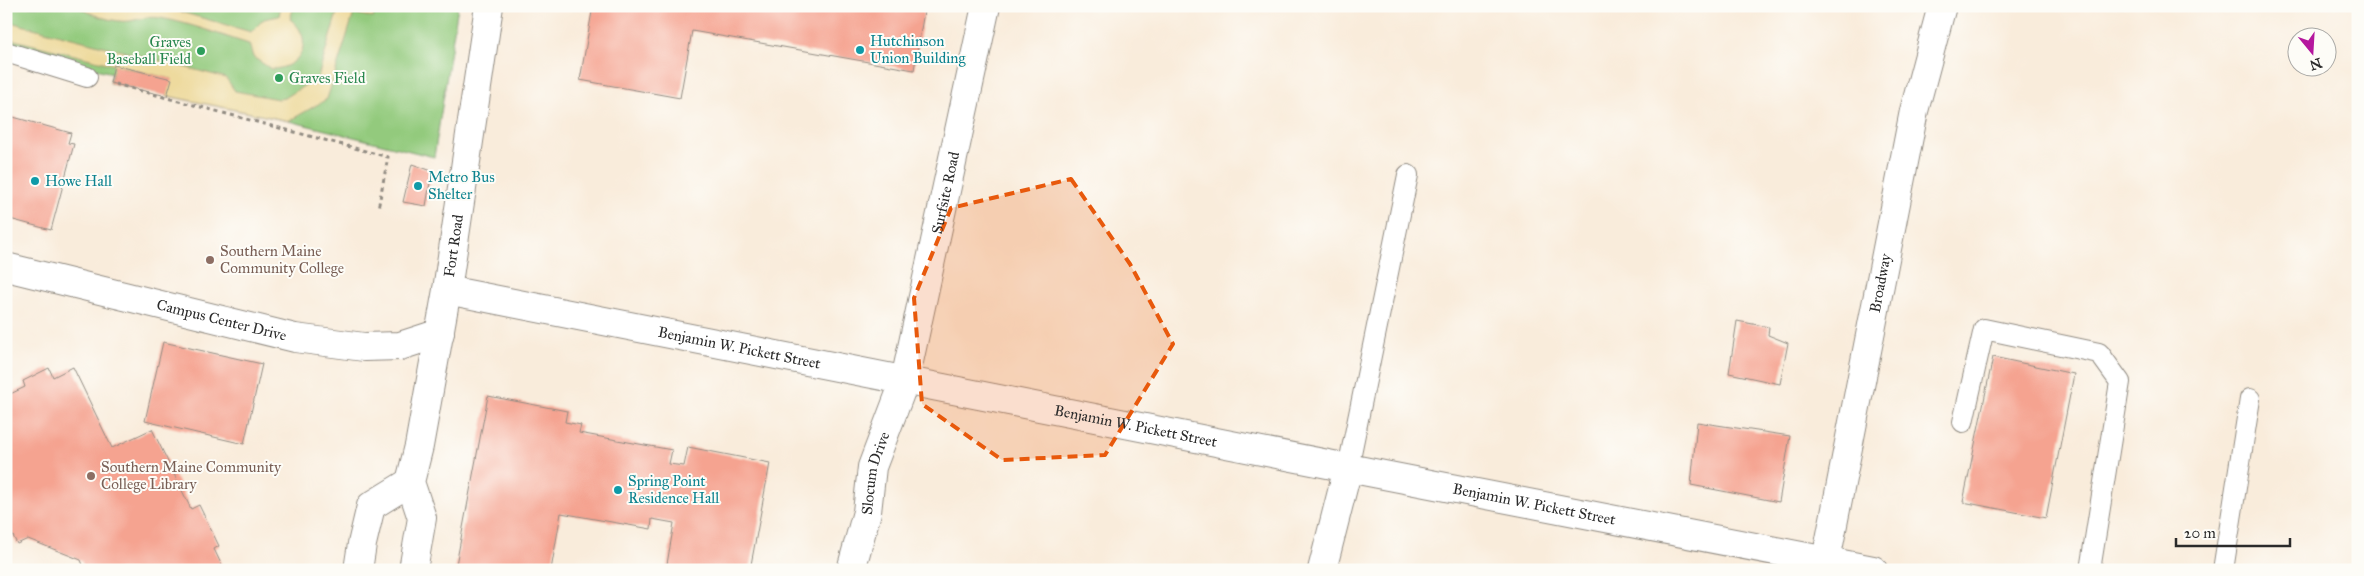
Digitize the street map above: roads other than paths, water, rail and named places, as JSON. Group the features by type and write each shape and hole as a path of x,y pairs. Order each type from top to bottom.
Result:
{"street":[{"name":"Fort Road","path":"413,570 422,518 410,482 440,333 489,6"},
{"name":"Surfsite Road","path":"905,380 986,6"},
{"name":"Broadway","path":"1825,565 1914,111 1942,6"},
{"name":"Campus Center Drive","path":"6,268 295,338 364,347 400,346 440,333"},
{"name":"Benjamin W. Pickett Street","path":"447,290 1348,468 1825,565 1873,570"},
{"name":"Slocum Drive","path":"851,570 867,512 872,467 905,380"},
{"path":"1322,570 1348,468"},
{"path":"358,570 362,544 372,506 410,482"}],"lane":[{"path":"6,52 87,77"},
{"path":"1348,468 1408,175"},
{"path":"1963,422 1984,329 2099,352 2120,382 2090,570"},
{"path":"2223,570 2250,399"}],"place":[{"name":"Hutchinson Union Building","path":"860,50"},
{"name":"Graves Baseball Field","path":"201,51"},
{"name":"Graves Field","path":"279,78"},
{"name":"Howe Hall","path":"35,181"},
{"name":"Metro Bus Shelter","path":"418,186"},
{"name":"Southern Maine Community College","path":"210,260"},
{"name":"Southern Maine Community College Library","path":"91,476"},
{"name":"Spring Point Residence Hall","path":"618,490"}]}
